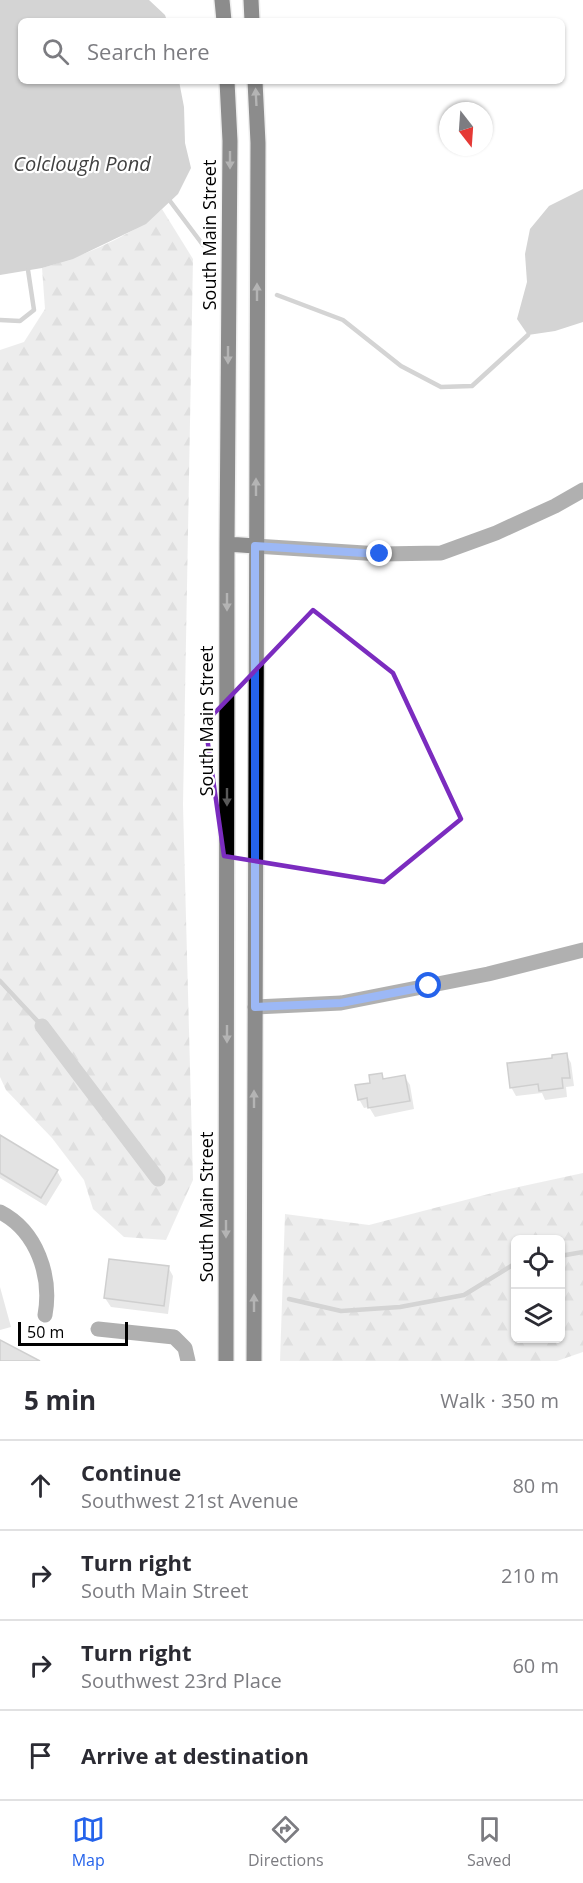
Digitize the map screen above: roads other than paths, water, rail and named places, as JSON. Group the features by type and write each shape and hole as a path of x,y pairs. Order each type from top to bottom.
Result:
{"main road":[{"path":"222,0 224,18"},
{"path":"250,0 252,18"},
{"name":"South Main Street","path":"226,1361 230,152 227,84"},
{"path":"254,1361 258,143 255,84"},
{"path":"227,544 255,546"},
{"path":"227,1004 255,1007"}],"street":[{"path":"255,546 380,554 441,553 496,533 555,506 583,489"},
{"path":"255,1007 341,1003 488,974 583,950"},
{"path":"0,1212 24,1231 36,1250 45,1273 45,1315"},
{"path":"98,1329 174,1337 185,1348 188,1361"}],"water":[{"name":"Colclough Pond","path":"0,0 149,0 166,18 18,18 18,84 180,84 184,107 185,143 191,168 178,194 146,224 73,259 42,268 0,275"},
{"path":"583,189 583,322 555,331 528,335 517,319 527,282 525,254 530,229 549,206"}],"waterway":[{"path":"170,201 203,245"},
{"path":"0,320 20,321 34,310 28,270"},
{"path":"277,295 343,320 401,366 441,387 472,386 528,335"},
{"path":"0,981 42,1026"},
{"path":"42,1026 158,1179"},
{"path":"565,1255 583,1252"},
{"path":"289,1299 341,1311 400,1307 464,1295 511,1266"}]}
